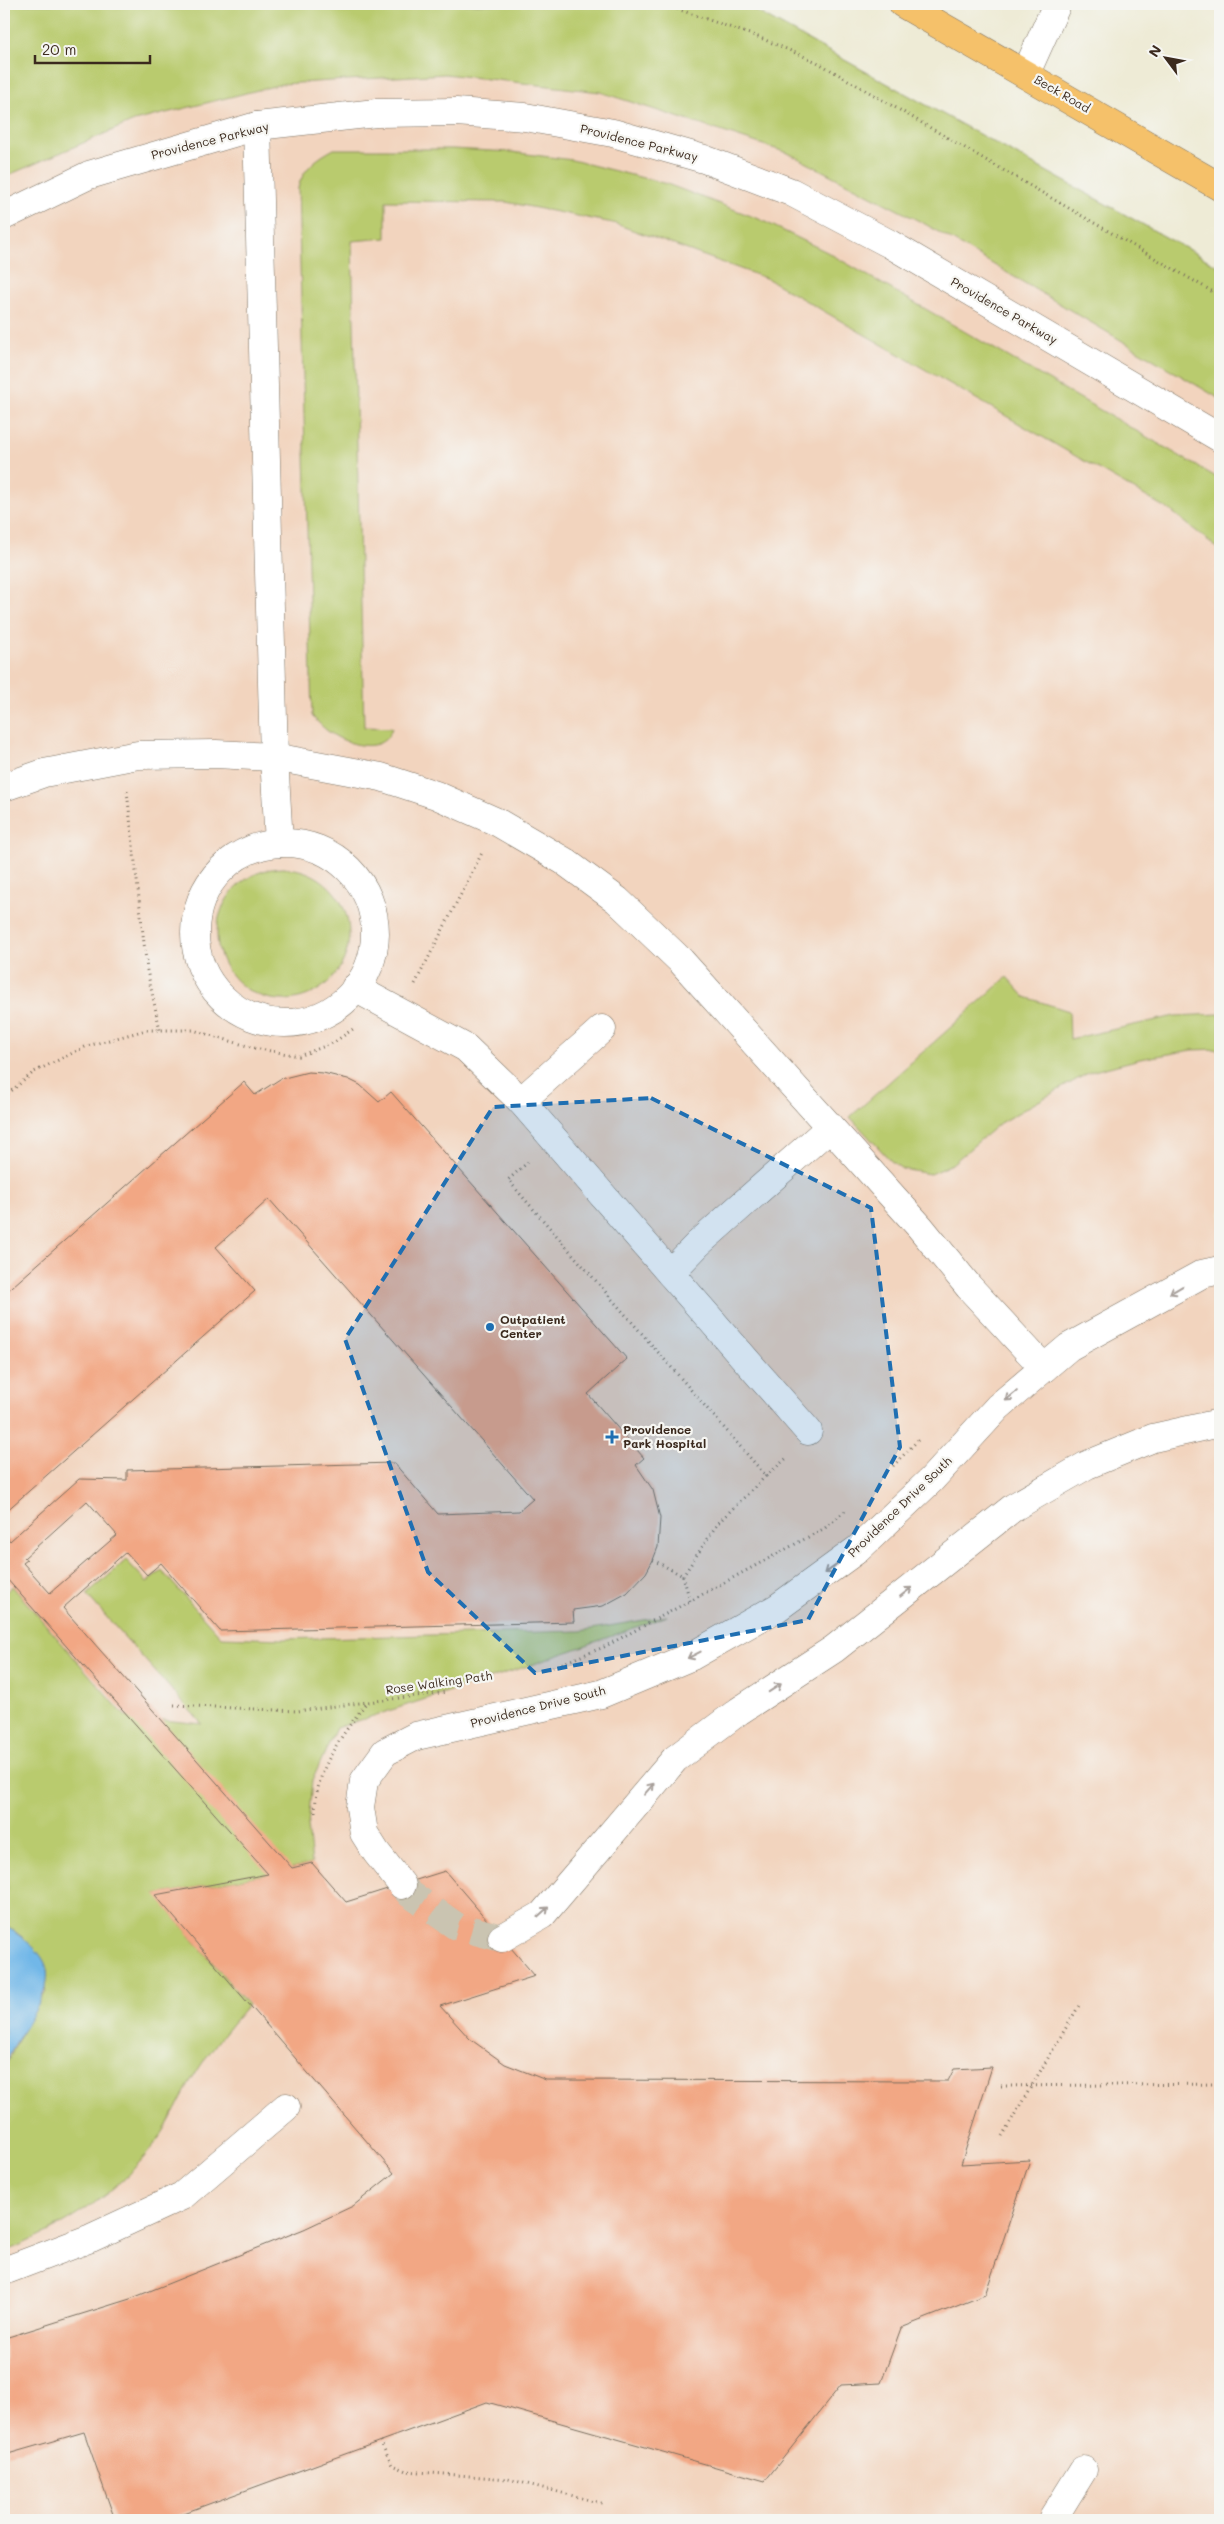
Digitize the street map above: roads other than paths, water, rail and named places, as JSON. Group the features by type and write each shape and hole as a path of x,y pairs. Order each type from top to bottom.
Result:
{"main road":[{"name":"Beck Road","path":"903,4 1026,73 1220,187"}],"street":[{"path":"1026,73 1057,4"},
{"name":"Providence Parkway","path":"4,216 89,175 257,126 376,113 456,112 525,118 613,133 704,159 791,192 890,244 1220,438"},
{"path":"257,126 274,757 279,843"},
{"path":"4,787 44,773 138,755 196,754 274,757 381,777 436,796 497,822 564,860 617,900 681,961 920,1227 969,1287 1044,1368"},
{"path":"279,843 298,843 325,851 349,868 366,891 374,919 374,948 365,974 355,988 346,1000 320,1016 290,1024 259,1020 231,1006 210,984 197,956 194,924 202,895 219,871 241,853 269,844 279,843"},
{"path":"355,988 466,1048 521,1101 808,1431"},
{"path":"521,1101 602,1029"},
{"path":"670,1273 698,1244 830,1127"},
{"name":"Providence Drive South","path":"402,1885 376,1852 364,1833 360,1807 364,1781 385,1752 416,1736 601,1694 692,1656 776,1608 858,1549 931,1480 998,1407 1069,1347 1202,1274 1220,1270"},
{"path":"502,1938 542,1914 675,1759 739,1711 834,1650 1014,1507 1087,1465 1153,1438 1220,1422"},
{"path":"4,2271 91,2238 182,2196 286,2107"},
{"path":"1052,2520 1083,2470"}],"water":[{"path":"4,1924 38,1952 45,1963 48,1975 46,1987 40,2001 9,2055 4,2073"}],"tunnel":[{"path":"402,1885 410,1894 456,1926 502,1938"}],"place":[{"name":"Outpatient Center","path":"490,1327"},
{"name":"Providence Park Hospital","path":"612,1437"}]}
